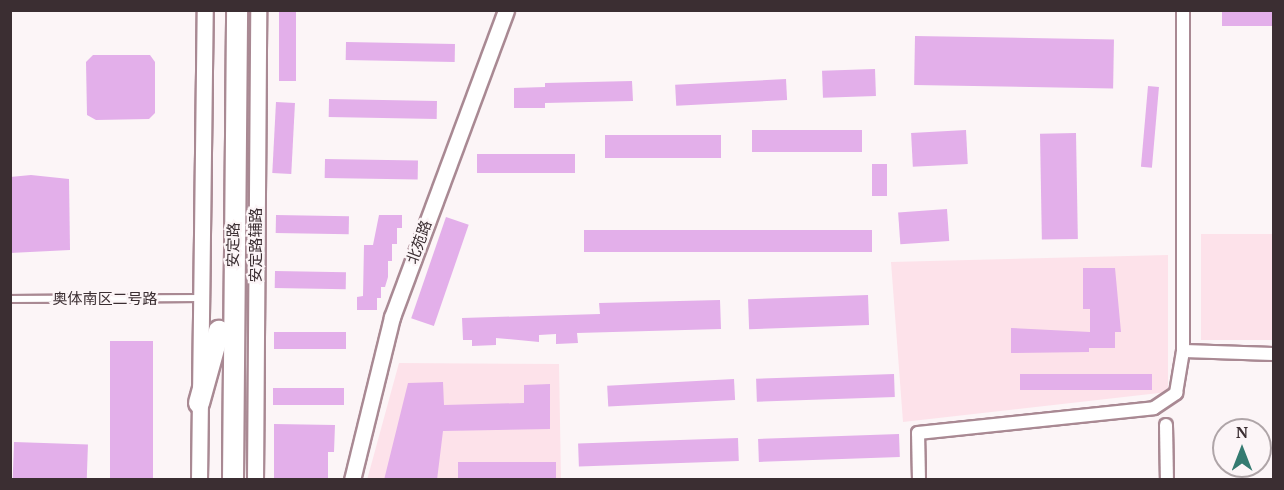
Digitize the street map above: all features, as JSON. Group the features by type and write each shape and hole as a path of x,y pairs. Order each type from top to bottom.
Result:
{"main road":[{"name":"安定路","path":"220,480 219,331 224,10"},
{"name":"安定路","path":"233,480 237,10"},
{"path":"199,403 219,331"}],"street":[{"path":"199,480 205,10"},
{"name":"安定路辅路","path":"255,480 258,10"},
{"name":"北苑路","path":"352,480 392,317 506,10"},
{"path":"919,480 918,433 1154,408 1176,393 1183,351 1183,10"},
{"path":"1183,351 1274,354"},
{"path":"1166,425 1167,480"}],"lane":[{"name":"奥体南区二号路","path":"10,299 200,298"}],"shaded area":[{"path":"1201,234 1273,234 1273,340 1201,340"},
{"path":"1168,255 1168,392 903,422 891,262"},
{"path":"399,363 559,364 561,479 367,480"}],"building":[{"path":"1222,10 1274,10 1274,26 1222,26"},
{"path":"279,12 296,12 296,81 279,81"},
{"path":"915,36 1114,39 1113,88 914,85"},
{"path":"346,42 455,44 455,62 346,60"},
{"path":"93,55 150,55 155,62 155,113 149,119 96,120 87,115 86,62"},
{"path":"875,69 876,96 823,98 822,71"},
{"path":"786,79 787,100 676,106 675,85"},
{"path":"632,81 633,101 545,103 545,108 514,108 514,88 545,87 545,83"},
{"path":"1148,86 1159,87 1152,168 1141,167"},
{"path":"329,99 437,101 437,119 329,117"},
{"path":"276,102 295,103 291,174 272,173"},
{"path":"752,130 862,130 862,152 752,152"},
{"path":"966,130 968,164 913,167 911,133"},
{"path":"1076,133 1078,239 1042,240 1040,134"},
{"path":"605,135 721,135 721,158 605,158"},
{"path":"477,154 575,154 575,173 477,173"},
{"path":"325,159 418,161 418,180 325,178"},
{"path":"872,164 887,164 887,196 872,196"},
{"path":"31,175 69,179 70,250 10,253 10,177"},
{"path":"947,209 949,241 900,244 898,212"},
{"path":"276,215 349,216 349,234 276,233"},
{"path":"379,215 402,215 402,228 397,228 397,244 392,244 392,261 388,261 388,277 385,287 381,287 381,298 377,298 377,310 357,310 357,297 363,296 364,245 373,245"},
{"path":"446,217 469,225 434,326 411,318"},
{"path":"584,230 872,230 872,252 584,252"},
{"path":"1083,268 1115,268 1121,332 1115,332 1115,348 1089,348 1089,352 1011,353 1011,328 1090,332 1090,309 1083,309"},
{"path":"275,271 346,272 346,289 275,288"},
{"path":"868,295 869,325 749,329 748,299"},
{"path":"720,300 721,329 577,333 578,343 556,344 556,334 539,335 539,342 496,338 496,345 472,346 472,340 463,340 462,318 600,314 599,303"},
{"path":"274,332 346,332 346,349 274,349"},
{"path":"110,341 153,341 153,480 110,480"},
{"path":"894,374 895,397 757,402 756,379"},
{"path":"1020,374 1152,374 1152,390 1020,390"},
{"path":"734,379 735,400 608,407 607,386"},
{"path":"443,382 444,405 524,403 524,385 550,384 550,429 443,431 437,480 384,480 408,383"},
{"path":"273,388 344,388 344,405 273,405"},
{"path":"274,424 335,425 334,452 328,452 328,480 274,480"},
{"path":"899,434 900,457 759,462 758,439"},
{"path":"738,438 739,461 579,467 578,444"},
{"path":"14,442 88,445 87,480 13,480"},
{"path":"458,462 556,462 556,478 458,478"}]}
